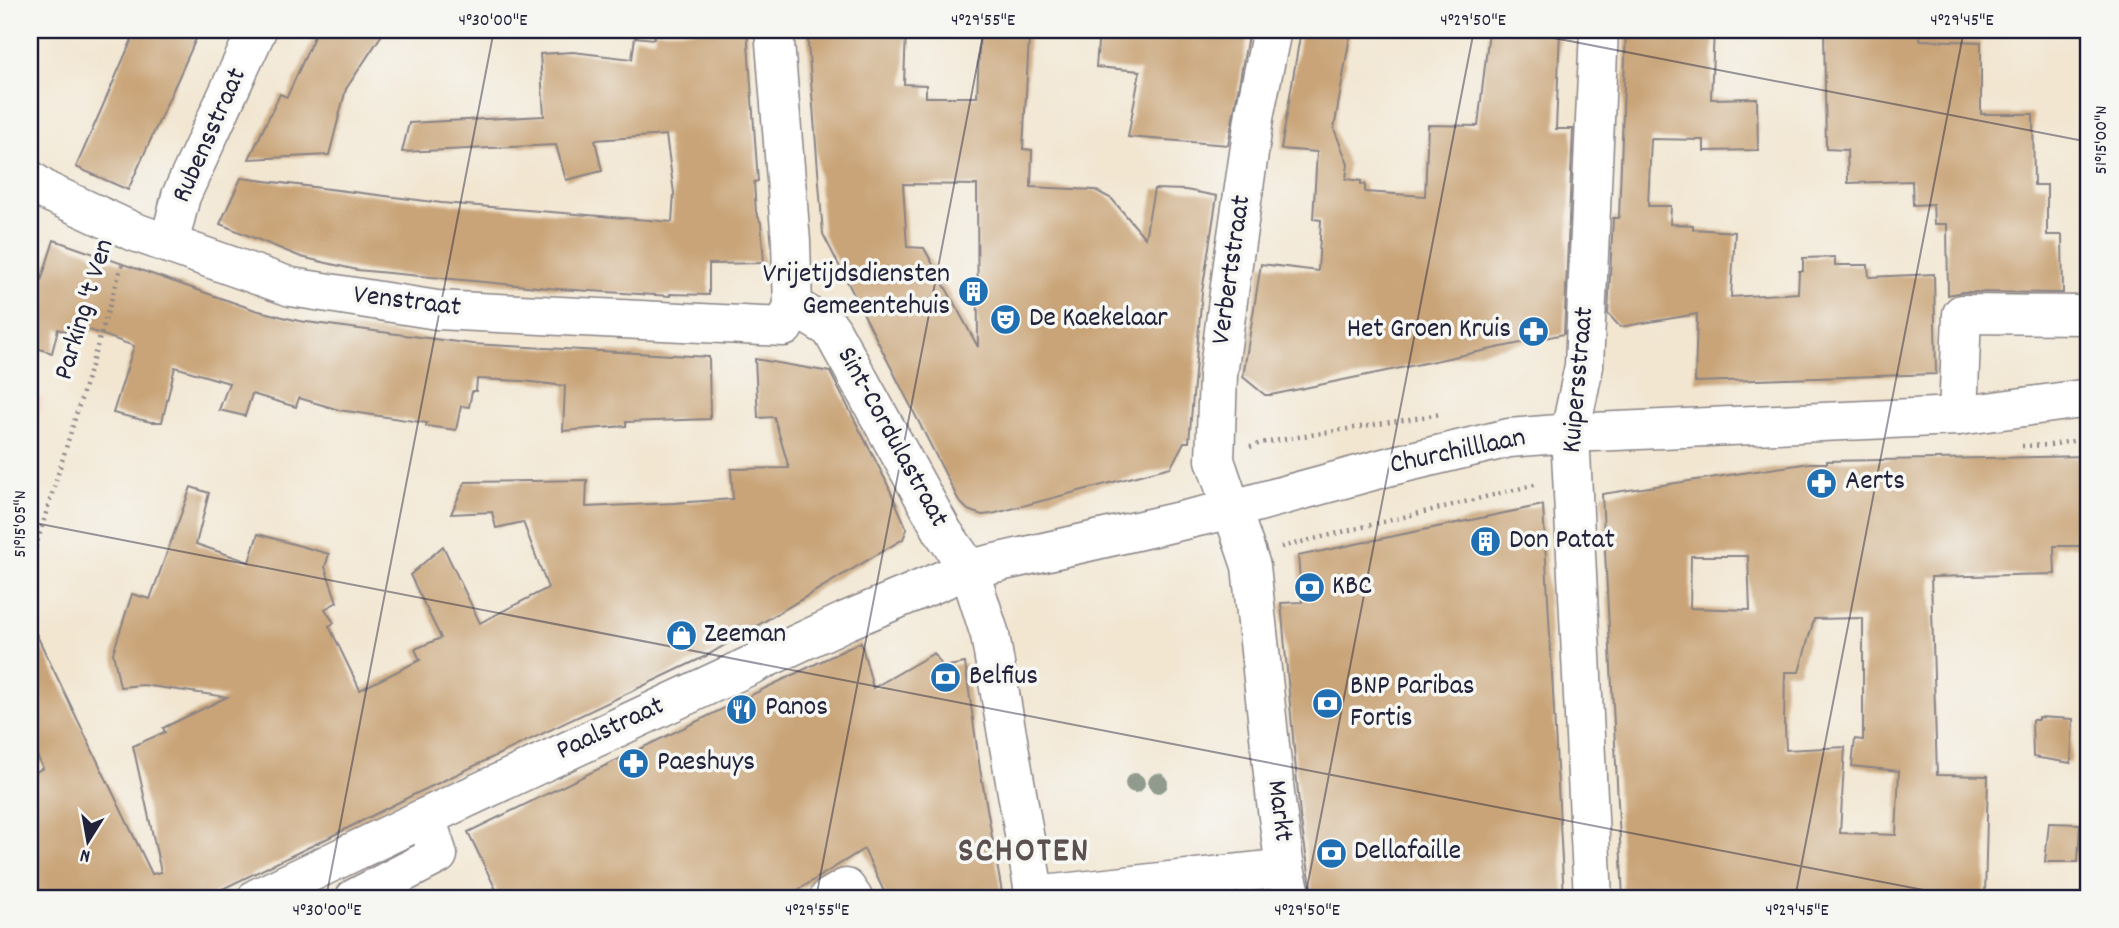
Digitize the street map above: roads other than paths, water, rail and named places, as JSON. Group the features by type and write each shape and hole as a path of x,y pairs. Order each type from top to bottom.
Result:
{"street":[{"name":"Rubensstraat","path":"169,244 181,196 257,30"},
{"path":"774,30 790,228 793,306"},
{"name":"Verbertstraat","path":"1233,509 1215,460 1218,375 1255,112 1272,30"},
{"name":"Kuipersstraat","path":"1593,898 1570,433 1584,366 1600,30"},
{"name":"Venstraat","path":"30,180 46,191 132,231 291,287 437,310 784,327 793,306"},
{"name":"Sint-Cordulastraat","path":"793,306 831,329 943,531 968,569"},
{"path":"1958,416 1962,314 2089,315"},
{"name":"Churchilllaan","path":"968,569 1233,509 1391,466 1509,438 1958,416 2089,398"},
{"name":"Markt","path":"968,569 990,635 1035,897 1288,883 1276,802 1251,566 1233,509"},
{"name":"Paalstraat","path":"257,898 848,620 968,569"},
{"path":"355,898 438,855 426,817"},
{"path":"829,898 846,888 853,898"}],"place":[{"name":"Vrijetijdsdiensten Gemeentehuis","path":"973,292"},
{"name":"De Kaekelaar","path":"1006,320"},
{"name":"Het Groen Kruis","path":"1534,331"},
{"name":"Aerts","path":"1822,483"},
{"name":"Don Patat","path":"1486,542"},
{"name":"KBC","path":"1309,588"},
{"name":"Zeeman","path":"681,636"},
{"name":"Belfius","path":"946,678"},
{"name":"BNP Paribas Fortis","path":"1327,704"},
{"name":"Panos","path":"742,709"},
{"name":"Paeshuys","path":"634,764"},
{"name":"Dellafaille","path":"1331,853"}],"district":[{"name":"SCHOTEN","path":"1024,853"}]}
